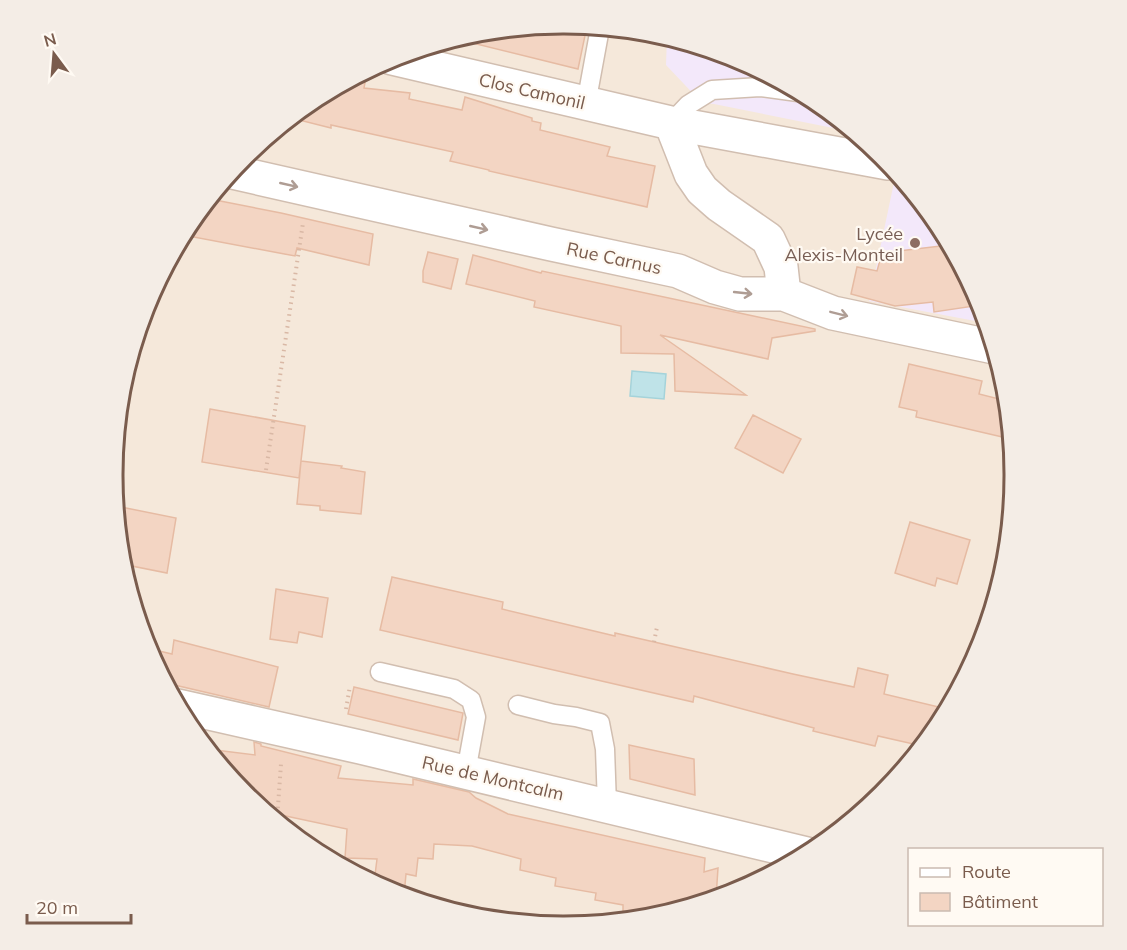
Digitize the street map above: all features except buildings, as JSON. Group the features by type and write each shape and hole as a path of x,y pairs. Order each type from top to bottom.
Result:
{"street":[{"name":"Clos Camonil","path":"410,62 671,123 871,160"},
{"path":"671,123 691,174 702,190 719,205 768,239 781,267 784,294"},
{"name":"Rue Carnus","path":"242,174 678,271 715,287 740,294 784,294 833,313 984,345"},
{"name":"Rue de Montcalm","path":"190,709 793,851"}],"lane":[{"path":"586,104 599,36"},
{"path":"671,123 688,105 712,90 760,87 775,89"},
{"path":"380,672 454,689 471,700 476,717 466,772"},
{"path":"518,705 600,723 605,749 607,805"}],"path":[{"path":"266,470 309,189"},
{"path":"654,642 657,627"},
{"path":"345,716 350,686"},
{"path":"278,810 283,729"}],"shaded area":[{"path":"535,35 592,35 621,38 678,50 732,68 758,80 784,94 832,126 854,144 895,185 930,230 945,255 959,280 981,333 996,389 1003,446 1003,504 996,561 989,589 981,617 959,670 930,720 913,743 895,765 854,806 832,824 784,856 732,882 705,892 621,912 564,916 535,915 506,912 449,900 395,882 369,870 343,856 295,824 273,806 232,765 197,720 168,670 157,644 146,617 131,561 123,475 131,389 146,333 157,306 168,280 197,230 232,185 273,144 295,126 343,94 395,68 422,58 506,38"},
{"path":"667,47 732,68 784,94 835,128 702,103 666,65"},
{"name":"Lycée Alexis-Monteil","path":"894,184 930,230 945,255 959,280 976,321 869,301"}],"water":[{"path":"632,371 666,374 664,399 630,396"}],"place":[{"name":"Lycée Alexis-Monteil","path":"915,243"}]}
